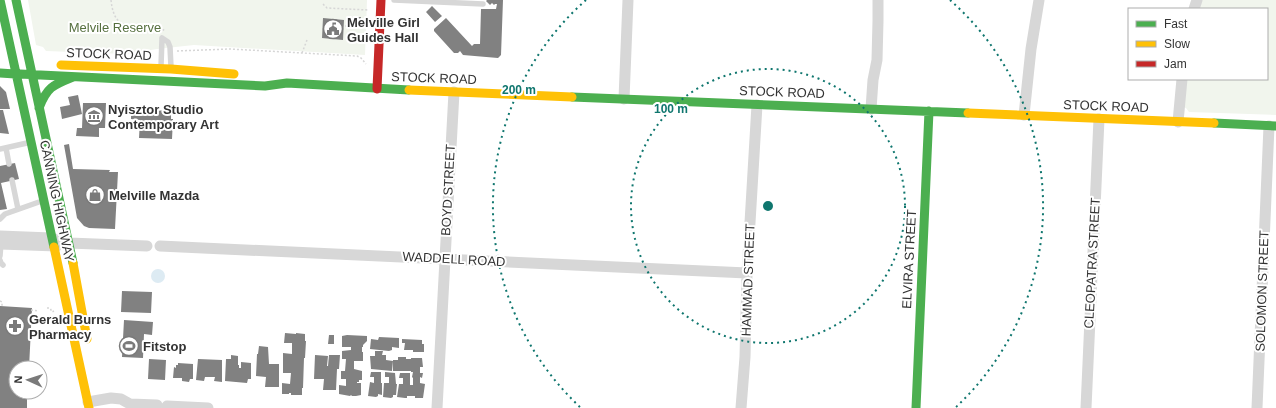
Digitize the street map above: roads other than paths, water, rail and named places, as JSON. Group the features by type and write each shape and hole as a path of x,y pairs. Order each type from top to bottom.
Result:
{"main road":[{"name":"CANNING HIGHWAY","path":"0,0 10,63 15,74 52,242 94,402"},
{"name":"CANNING HIGHWAY","path":"16,0 33,64 32,75 69,244 89,349"},
{"path":"377,89 381,0"},
{"path":"10,63 33,64"},
{"name":"STOCK ROAD","path":"52,64 171,69 240,74"},
{"name":"STOCK ROAD","path":"0,73 160,82 265,86 287,83 377,89 1273,126"},
{"name":"STOCK ROAD","path":"267,76 287,83"},
{"path":"39,108 46,90 73,77"},
{"name":"ELVIRA STREET","path":"916,408 929,111"}],"street":[{"path":"624,99 628,0"},
{"path":"875,109 873,80 877,60 878,0"},
{"path":"878,21 884,0"},
{"path":"1024,116 1031,49 1039,0"},
{"path":"1178,122 1182,80"},
{"name":"BOYD STREET","path":"437,408 454,92"},
{"name":"HAMMAD STREET","path":"741,408 757,105"},
{"name":"CLEOPATRA STREET","path":"1086,408 1099,119"},
{"name":"SOLOMON STREET","path":"1257,408 1273,126"},
{"path":"0,239 69,244 147,246"},
{"name":"WADDELL ROAD","path":"160,246 747,273"},
{"path":"94,402 111,398 121,399 131,406 208,408"}],"lane":[{"path":"394,0 483,4"},
{"path":"160,82 162,38 168,42 170,47 170,82"},
{"path":"9,164 3,148 30,142"},
{"path":"12,180 18,209"},
{"path":"0,219 5,214 43,200"},
{"path":"0,239 0,256"}],"place":[{"name":"Melville Girl Guides Hall","path":"333,29"},
{"name":"Nyisztor Studio Contemporary Art","path":"94,116"},
{"name":"Melville Mazda","path":"95,195"},
{"name":"Gerald Burns Pharmacy","path":"15,326"},
{"name":"Fitstop","path":"129,346"}],"park label":[{"name":"Melvile Reserve","path":"115,27"}]}
